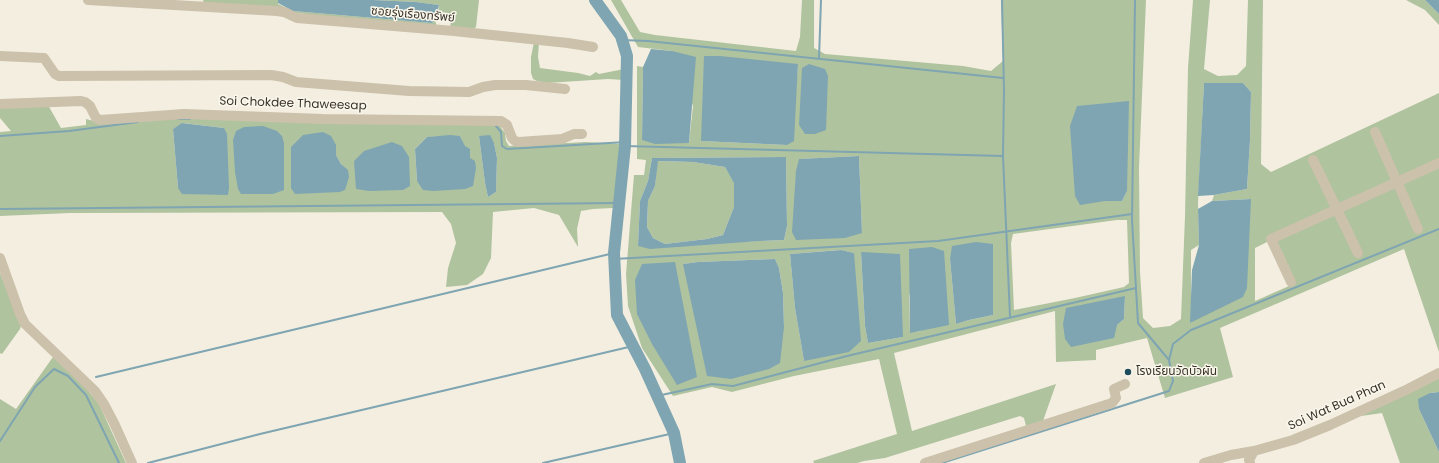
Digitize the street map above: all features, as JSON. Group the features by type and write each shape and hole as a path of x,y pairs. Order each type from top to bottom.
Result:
{"street":[{"name":"ซอยรุ่งเรืองทรัพย์","path":"88,0 278,11 297,18 454,31 594,47"},
{"path":"0,56 44,58 55,74 59,76 272,75 296,82 410,91 469,92 495,85 526,85 565,89"},
{"name":"Soi Chokdee Thaweesap","path":"0,104 81,101 90,106 96,118 100,120 184,114 323,119 501,121 507,125 512,138 519,142 562,139 574,134 582,134"},
{"path":"1375,132 1418,229"},
{"path":"1313,160 1358,253"},
{"path":"1291,282 1271,239 1439,163"},
{"path":"0,258 25,324 95,391 114,423 132,463"},
{"name":"Soi Wat Bua Phan","path":"1204,463 1294,440 1330,425 1439,373"},
{"path":"925,463 1112,403 1116,398 1114,389 1125,384"},
{"path":"1250,463 1249,460 1254,451"}],"green space":[{"path":"203,0 278,0 278,4 293,11 432,23 435,20 437,27 204,3"},
{"path":"373,0 479,0 476,27 470,31 450,28 452,14 438,13 439,5 416,2"},
{"path":"611,0 621,0 640,32 796,51 800,37 802,0 814,0 814,48 825,54 963,66 991,71 1003,61 1001,0 1146,0 1139,168 1140,272 1143,318 1153,328 1170,326 1181,319 1188,68 1193,0 1210,0 1204,69 1218,76 1237,75 1246,66 1248,0 1263,0 1261,164 1271,172 1439,93 1439,352 1404,249 1220,328 1233,377 1165,398 1147,338 1096,350 1096,360 1056,362 1055,311 894,353 912,431 1056,384 1043,421 1026,426 1024,418 1020,416 885,458 857,463 814,463 813,461 897,434 879,359 794,376 732,392 712,387 673,396 642,348 628,306 626,274 634,175 644,175 646,160 637,159 637,66 643,67 642,140 689,143 693,106 672,51 638,47","holes":["798,64 796,91 787,145 701,141","1204,83 1243,83 1251,92 1247,189 1214,195 1212,201 1251,199 1191,323 1191,250 1199,245 1198,203","859,156 862,233 799,159","786,157 787,226 784,240 638,246 640,201 648,181 652,158","1127,191 1122,201 1105,201","1117,220 1127,220 1129,283 1124,287 1014,310 1011,243 1013,234","1269,241 1289,286 1255,301 1255,248","840,250 854,253 804,361 795,308 790,254","861,252 903,337 868,343 865,326","775,259 779,268 783,293 784,327 683,264","950,259 993,315 956,324","909,293 921,331 910,332","1125,296 1124,319 1117,325"]},
{"path":"1406,0 1425,0 1439,14 1439,25 1425,10"},
{"path":"534,42 539,42 538,57 540,68 590,76 596,72 599,74 624,69 624,80 608,79 547,83 537,81 533,79 531,73 531,57"},
{"path":"48,105 61,128 86,125 86,119 94,121 209,117 498,123 505,133 506,141 509,146 586,142 623,144 613,208 581,211 577,229 578,247 559,215 534,208 493,212 491,258 483,274 467,285 446,287 448,268 456,243 451,224 442,212 70,213 0,216 0,132 11,131 0,118 0,107","holes":["183,123 224,128 178,188 173,129","460,136 470,158 417,181 415,149 427,137","479,136 494,143 497,158 496,192 488,197","336,145 336,155 341,164 348,171 291,165 291,147"]},
{"path":"657,161 693,162 725,167 734,182 734,207 723,235 707,239 665,244 653,238 647,227 648,201 655,186"},
{"path":"0,273 21,326 2,354 0,353"},
{"path":"53,357 86,388 99,404 126,463 0,463 0,399 16,409"},
{"path":"1439,378 1439,392 1430,393 1419,409 1439,452 1439,463 1400,463 1382,413 1361,416"}],"water":[{"path":"278,0 373,0 416,2 439,5 435,20 432,23 293,11 278,3"},
{"path":"1425,0 1439,0 1439,14"},
{"path":"651,49 672,51 696,57 689,143 655,144 642,140 643,67"},
{"path":"704,56 720,56 798,64 794,141 787,145 701,141"},
{"path":"809,64 825,69 828,76 826,130 815,134 805,134 799,125 802,68"},
{"path":"1204,83 1243,83 1251,92 1247,189 1214,195 1198,196"},
{"path":"1129,101 1127,191 1122,201 1105,201 1080,205 1075,196 1070,126 1077,106"},
{"path":"182,123 224,128 227,134 228,195 182,194 178,188 173,129"},
{"path":"263,126 277,131 282,136 284,143 284,190 273,194 241,194 238,189 235,172 233,140 236,131 244,127"},
{"path":"323,132 331,136 336,145 336,155 341,164 348,170 349,177 345,190 340,192 295,194 291,188 291,147 303,135"},
{"path":"450,135 460,136 465,146 470,149 470,158 475,161 476,168 473,186 465,189 433,191 423,190 417,181 415,149 427,137"},
{"path":"490,135 494,143 497,158 496,192 488,197 479,136"},
{"path":"392,142 402,146 409,157 410,186 403,190 369,191 356,189 354,161 364,151"},
{"path":"859,156 862,233 845,238 796,240 792,232 796,171 799,159"},
{"path":"786,157 787,226 784,240 650,249 638,246 640,201 648,181 652,158","holes":["658,161 693,162 725,167 734,183 734,207 723,235 707,239 665,244 653,238 647,227 648,201 655,186"]},
{"path":"1251,199 1247,288 1243,297 1190,323 1192,270 1199,245 1198,209 1212,201"},
{"path":"976,242 993,244 993,315 956,324 950,259 952,246"},
{"path":"932,247 944,251 949,325 910,333 909,249"},
{"path":"841,250 854,253 861,341 849,352 804,361 795,308 790,254"},
{"path":"861,252 900,254 903,337 868,343 865,326"},
{"path":"775,259 779,268 783,293 784,327 780,363 769,369 731,379 707,376 683,264"},
{"path":"675,262 697,377 677,385 652,344 637,314 635,280 642,264"},
{"path":"1125,296 1124,319 1117,325 1114,338 1071,347 1065,339 1063,324 1066,308"},
{"path":"1439,392 1439,452 1419,409 1418,399 1430,393"}],"waterway":[{"path":"595,0 621,36 627,56 625,146 614,253 617,315 645,369 674,433 680,463"},
{"path":"819,59 821,0"},
{"path":"1002,0 1004,90 1003,156 1010,317"},
{"path":"942,463 1169,391 1173,381 1169,360 1138,323 1132,220 1135,0"},
{"path":"622,40 648,41 1003,78"},
{"path":"178,119 190,119"},
{"path":"0,136 69,131 138,122"},
{"path":"496,126 501,132 502,146 507,149 626,142"},
{"path":"625,146 1003,156"},
{"path":"0,209 619,203"},
{"path":"614,259 938,241 1132,214"},
{"path":"1169,360 1173,344 1191,330 1439,229"},
{"path":"96,377 614,253"},
{"path":"657,396 712,384 733,386 847,356 1136,288"},
{"path":"148,463 260,434 633,346"},
{"path":"0,441 35,387 54,369 68,376 86,395 119,463"},
{"path":"543,463 674,433"}],"place":[{"name":"โรงเรียนวัดบัวผัน","path":"1128,372"}]}
